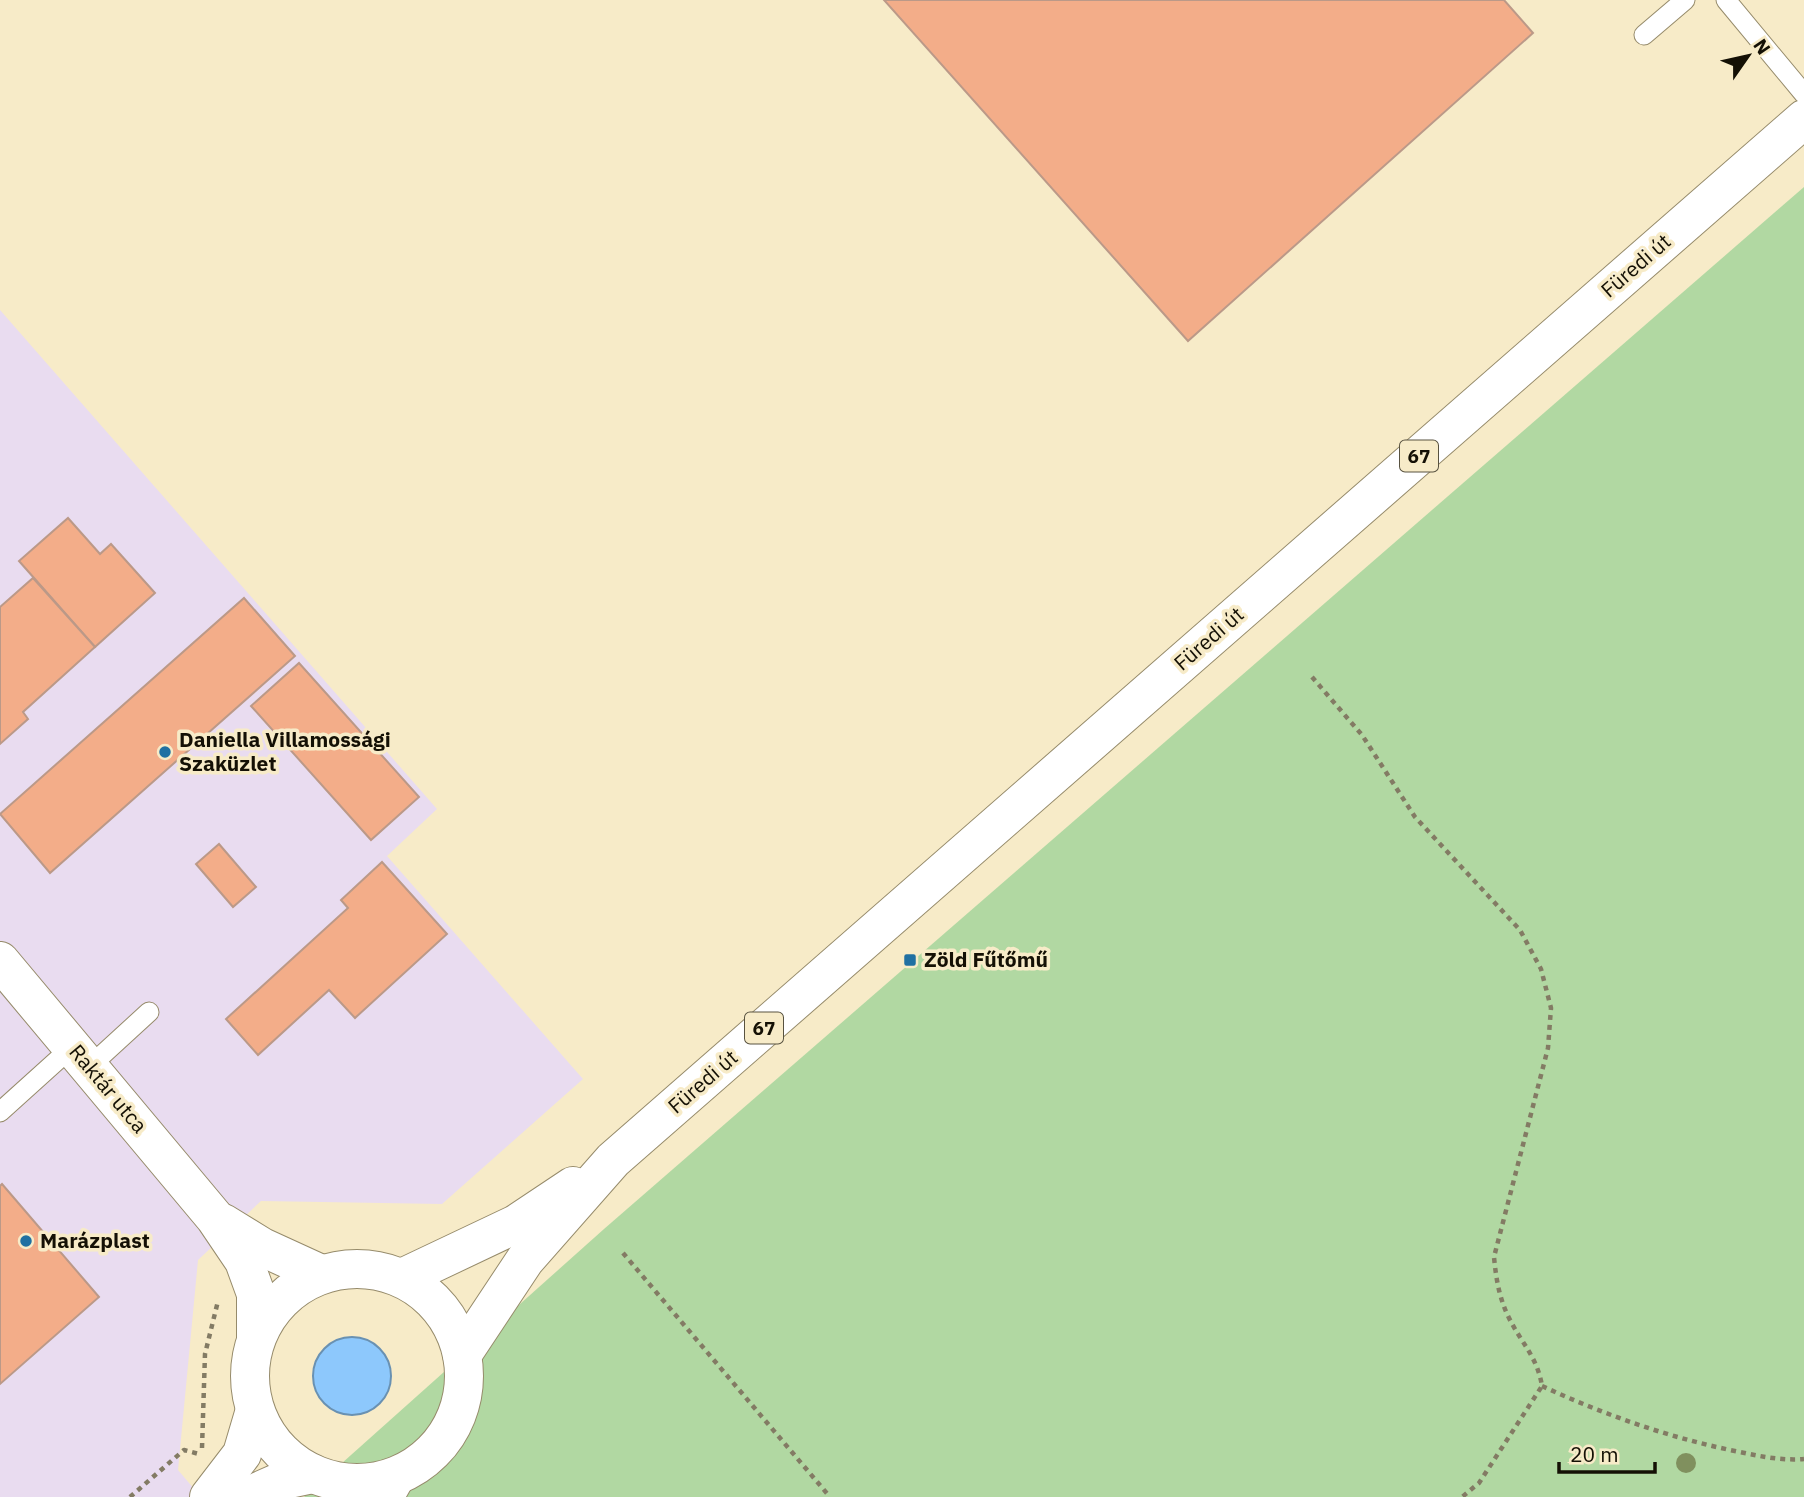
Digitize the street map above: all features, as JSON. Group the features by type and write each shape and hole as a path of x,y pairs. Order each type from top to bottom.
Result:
{"main road":[{"name":"Füredi út","path":"402,1278 516,1224 613,1160 1804,119"},
{"name":"Raktár utca","path":"0,961 215,1218 244,1261 256,1294 256,1338"},
{"name":"Füredi út","path":"462,1354 526,1260 613,1160"},
{"name":"Raktár utca","path":"215,1218 262,1247 321,1274"},
{"path":"209,1497 242,1454 254,1410 249,1374 256,1338 270,1312 290,1291 321,1274 346,1268 372,1269 402,1278 430,1297 441,1309 458,1338 464,1388 456,1418 436,1448 403,1483 379,1481 335,1485 284,1480 246,1497"},
{"path":"254,1410 277,1448 335,1485"}],"lane":[{"path":"1644,35 1685,0"},
{"path":"1726,0 1804,94"},
{"path":"0,1112 149,1012"}],"path":[{"path":"1312,677 1362,736 1415,817 1520,930 1542,969 1551,1008 1548,1048 1494,1257 1498,1290 1508,1317 1539,1365 1542,1386 1479,1483 1462,1497"},
{"path":"623,1253 830,1497"},
{"path":"131,1497 184,1450 201,1455 205,1354 219,1296"},
{"path":"1542,1386 1605,1414 1684,1440 1782,1461 1804,1459"}],"shaded area":[{"path":"0,310 437,809 387,856 583,1079 442,1204 261,1201 198,1260 178,1470 201,1497 0,1497"}],"green space":[{"path":"1804,187 1804,1497 304,1497 604,1229"}],"water":[{"path":"352,1337 367,1340 380,1348 388,1361 391,1376 388,1391 380,1404 367,1412 352,1415 337,1412 324,1404 316,1391 313,1376 316,1361 324,1348 337,1340"}],"building":[{"path":"884,0 1504,0 1533,33 1188,341"},
{"path":"68,518 100,554 111,544 155,593 95,647 19,561"},
{"path":"33,578 95,647 23,712 28,719 0,744 0,607"},
{"path":"244,598 295,656 50,873 0,814"},
{"path":"299,663 419,797 371,840 251,706"},
{"path":"219,844 256,887 233,907 196,864"},
{"path":"382,862 447,934 355,1018 329,990 258,1055 226,1019 348,908 341,900"},
{"name":"Marázplast","path":"2,1184 99,1297 0,1384 0,1186"}],"place":[{"name":"Daniella Villamossági Szaküzlet","path":"165,752"},
{"name":"Zöld Fűtőmű","path":"910,960"},
{"name":"Marázplast","path":"26,1241"}]}
